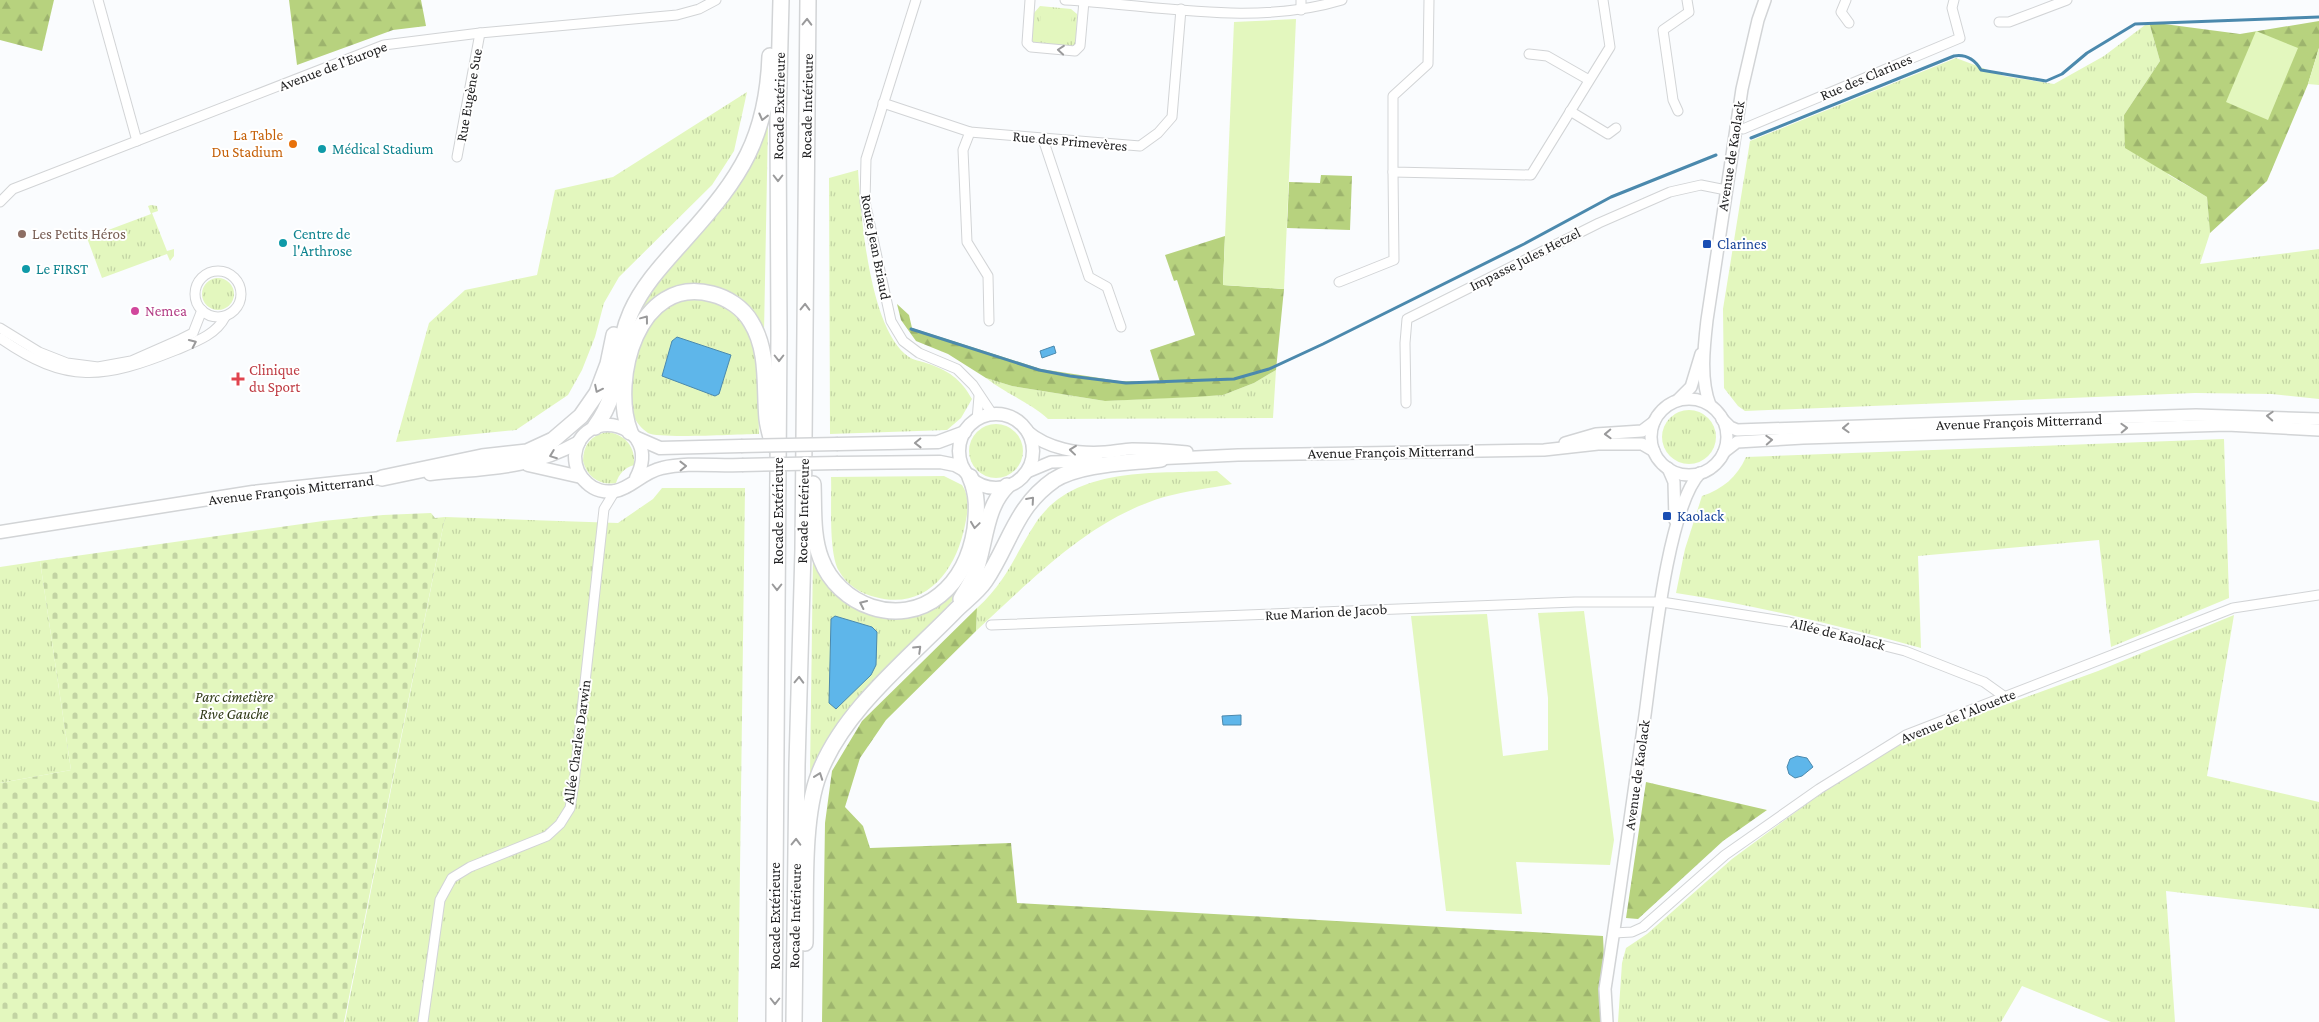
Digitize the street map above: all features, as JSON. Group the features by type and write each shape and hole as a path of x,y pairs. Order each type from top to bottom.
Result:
{"highway":[{"name":"Rocade Intérieure","path":"794,1022 797,765 803,550 808,0"},
{"path":"595,427 612,396 630,314 642,290 727,191 756,139 763,120 767,94 772,21 781,4"},
{"name":"Rocade Extérieure","path":"774,1022 778,469 778,121 781,4"},
{"path":"382,478 482,457 527,452 553,440 565,431 581,416 597,393 608,364 622,312 637,287 651,271 669,258"},
{"path":"634,435 623,410 625,384 637,332 644,319 665,300 676,294 704,291 730,301 743,311 758,335 764,368 767,421 778,469"},
{"path":"804,336 816,543 828,574 847,596 871,608 888,611 918,607 940,596 955,580 966,559 973,537 977,504 975,488 967,473"},
{"path":"794,978 804,960 809,817 818,776 829,752 860,708 954,611 974,596 985,581 1024,508 1037,492 1057,479 1080,469 1161,459"},
{"path":"954,611 973,577 993,508 999,494 1007,486"}],"main road":[{"name":"Avenue de Kaolack","path":"1678,400 1691,387 1704,345 1735,127 1748,57 1765,0"},
{"name":"Avenue de Kaolack","path":"1704,345 1705,389 1710,405"},
{"path":"1678,400 1695,400 1710,405 1722,419 1726,435 1724,452 1714,465 1700,473 1683,474 1668,468 1654,451 1651,437 1654,422 1661,411 1678,400"},
{"path":"595,427 614,425 660,448 938,442 956,437 965,432 977,420 993,415"},
{"name":"Avenue François Mitterrand","path":"993,415 1009,416 1019,422 1039,442 1052,447 1103,452 1130,449 1238,455"},
{"name":"Avenue François Mitterrand","path":"1722,419 1730,427 1737,430 2196,415 2319,419"},
{"name":"Avenue François Mitterrand","path":"1544,450 1596,434 1642,431 1654,422"},
{"name":"Avenue François Mitterrand","path":"1724,452 1737,442 1803,438 2228,425 2319,430"},
{"name":"Avenue François Mitterrand","path":"0,532 253,492 525,465 556,454 579,442 586,433 595,427"},
{"path":"965,432 959,451 967,473"},
{"path":"1027,472 1033,452 1028,432"},
{"path":"634,435 643,458 636,478"},
{"path":"579,442 575,459 581,477"},
{"name":"Avenue François Mitterrand","path":"1007,486 1018,481 1027,472 1051,462 1238,455 1544,450 1634,444 1642,444 1654,451"},
{"path":"525,465 581,477 596,489 615,491 628,486 636,478 662,468 838,463 940,462 955,464 987,487 1007,486"},
{"name":"Avenue de Kaolack","path":"1668,468 1674,482 1675,530"},
{"name":"Avenue de Kaolack","path":"1607,1022 1605,989 1662,602 1675,530 1690,485 1700,473"}],"street":[{"path":"98,0 137,141"},
{"name":"Avenue de l'Europe","path":"0,202 13,189 384,45 480,33 677,15 698,9 716,0"},
{"name":"Route Jean Briaud","path":"916,0 866,159 865,202 891,321 903,341 920,353 957,369 973,384 993,415"},
{"path":"1030,0 1027,43 1032,47 1075,51 1080,46 1084,1"},
{"path":"1065,0 1253,14 1301,10 1342,0"},
{"path":"1301,0 1301,10"},
{"path":"1339,282 1394,260 1393,96 1428,64 1429,0"},
{"path":"1393,172 1531,176 1610,47 1604,0"},
{"path":"1678,111 1673,100 1663,30 1689,12 1687,0"},
{"path":"1846,0 1841,12 1849,23"},
{"name":"Rue des Clarines","path":"1735,127 1742,128 1960,38 1952,8 1954,0"},
{"path":"1999,22 2009,22 2066,0"},
{"name":"Rue des Primevères","path":"883,103 970,132 1140,146 1158,133 1172,117 1181,9"},
{"name":"Rue Eugène Sue","path":"457,158 480,33"},
{"path":"1529,54 1546,56 1589,80"},
{"path":"1570,111 1608,134 1616,128"},
{"path":"970,132 963,150 967,242 988,276 990,320"},
{"path":"1043,139 1089,277 1107,287 1121,327"},
{"name":"Impasse Jules Hetzel","path":"1406,403 1405,343 1407,318 1599,223 1670,192 1701,185 1726,190"},
{"path":"0,338 43,362 72,372 101,374 137,366 195,342 219,328 225,316 238,307 242,295 238,282 227,273 212,272 199,281 196,288 196,300 202,310 210,316 225,316"},
{"path":"0,328 38,352 60,361 98,367 131,360 181,339 193,332 202,310"},
{"path":"977,420 979,396"},
{"name":"Allée Charles Darwin","path":"596,489 604,509"},
{"name":"Allée Charles Darwin","path":"423,1022 440,900 452,878 470,867 547,836 560,824 570,808 604,509 615,491"},
{"name":"Avenue de l'Alouette","path":"1614,933 1632,932 1642,927 1725,855 1819,789 1906,735 2233,608 2319,595"},
{"name":"Rue Marion de Jacob","path":"991,625 1575,602 1662,602"},
{"name":"Allée de Kaolack","path":"1662,602 1788,622 1905,651 1984,682 2005,697"}],"green space":[{"path":"0,0 54,0 42,51 0,40"},
{"path":"289,0 421,0 426,26 393,30 297,65"},
{"path":"1040,6 1071,9 1077,14 1076,44 1072,46 1034,43 1031,40 1034,13"},
{"path":"1041,13 1072,16 1070,38 1039,35"},
{"path":"1296,19 1284,289 1223,285 1234,22"},
{"path":"2319,21 2319,48 2308,84 2267,181 2210,233 2207,197 2125,148 2124,115 2160,61 2149,22 2240,34"},
{"path":"2149,22 2160,61 2124,115 2169,175 2207,197 2210,233 2200,264 2319,249 2319,399 2272,394 2195,393 1745,411 1738,406 1724,388 1723,309 1750,141 1956,58 2004,76 2054,84 2104,56"},
{"path":"2256,31 2298,48 2268,120 2226,102"},
{"path":"2319,48 2319,85 2308,84"},
{"path":"747,92 734,151 712,185 619,277 604,303 595,337 582,370 568,395 516,430 396,442 429,323 465,290 537,275 555,190 613,177"},
{"path":"768,123 764,333 755,318 691,286 629,339 640,303 752,157"},
{"path":"858,170 865,242 876,298 885,323 895,343 909,357 934,366 953,376 972,399 961,418 947,430 830,434 829,178"},
{"path":"1321,175 1352,176 1350,230 1287,228 1289,182 1320,183"},
{"path":"148,206 157,206 158,211 152,213 167,251 174,249 174,256 170,261 167,254 102,278 87,238 151,214"},
{"path":"1225,236 1223,285 1284,289 1276,370 1254,383 1223,395 1105,401 1012,386 986,378 948,354 916,341 901,320 897,304 909,315 912,328 1041,369 1119,381 1160,382 1150,350 1195,335 1177,280 1174,281 1165,255"},
{"path":"218,278 230,282 234,294 230,306 218,310 206,306 202,294 206,282"},
{"path":"703,298 724,307 739,320 749,335 755,352 758,372 759,434 655,435 648,433 637,423 633,415 631,393 633,378 640,347 651,322 657,314 673,303"},
{"path":"1276,370 1273,418 1048,419 986,378 1012,386 1105,401 1223,395 1254,383"},
{"path":"1689,410 1699,412 1708,418 1714,427 1716,437 1714,447 1708,456 1699,462 1689,464 1679,462 1670,456 1664,447 1662,437 1664,427 1670,418 1679,412"},
{"path":"996,424 1006,426 1015,432 1021,441 1023,451 1021,461 1015,470 1006,476 996,478 986,476 977,470 971,461 969,451 971,441 977,432 986,426"},
{"path":"607,432 619,435 628,442 634,458 634,465 622,472 616,483 610,484 600,482 591,476 583,461 584,450 592,438"},
{"path":"2224,439 2229,598 2111,647 2099,540 1918,556 1921,648 1799,617 1676,593 1685,549 1702,496 1723,486 1738,471 1746,457"},
{"path":"1217,471 1232,484 1164,497 1136,507 1111,520 1063,553 976,631 977,608 1003,578 1035,524 1051,505 1071,491 1093,482 1117,477 1168,472"},
{"path":"944,476 962,485 966,494 967,510 961,542 946,572 936,584 924,592 909,598 893,600 870,596 850,584 839,571 833,552 831,477"},
{"path":"662,488 745,488 738,1022 345,1022 445,517 618,523 653,499"},
{"name":"Parc cimetière Rive Gauche","path":"431,513 435,518 445,517 344,1022 0,1022 0,783 71,770 40,561 323,521 383,515"},
{"path":"813,556 830,588 847,603 863,612 877,616 894,617 971,572 952,601 822,751 810,774"},
{"path":"40,561 71,770 0,783 0,567"},
{"path":"977,608 976,631 886,720 860,758 845,807 863,826 870,848 1011,843 1017,903 1603,936 1607,1022 822,1022 825,823 832,771 862,721"},
{"path":"1584,611 1614,840 1610,865 1516,862 1522,914 1446,911 1411,616 1487,614 1503,756 1548,750 1548,698 1538,613"},
{"path":"2234,615 2207,776 2319,802 2319,909 2166,891 2175,1022 2111,1022 2022,986 2001,1022 1618,1022 1622,963 1626,948 1647,934 1732,859 1816,797 1900,743 2098,671"},
{"path":"1646,782 1767,810 1723,841 1638,919 1626,918"}],"water":[{"path":"677,337 731,355 719,394 715,396 662,376 672,341"},
{"path":"1054,346 1056,353 1042,358 1040,351"},
{"path":"835,616 872,627 877,632 876,665 871,675 836,709 829,703 831,619"},
{"path":"1241,715 1241,725 1223,725 1222,716"},
{"path":"1797,756 1807,758 1813,767 1802,776 1795,778 1789,774 1787,767 1790,759"}],"waterway":[{"path":"1751,138 1954,56 1970,59 1981,70 2046,81 2062,74 2087,53 2135,24 2319,17"},
{"path":"911,329 1039,370 1070,376 1126,383 1234,379 1269,369 1323,344 1524,244 1611,197 1716,155"}],"place":[{"name":"La Table Du Stadium","path":"293,144"},
{"name":"Médical Stadium","path":"322,149"},
{"name":"Les Petits Héros","path":"22,234"},
{"name":"Centre de l'Arthrose","path":"283,243"},
{"name":"Clarines","path":"1707,244"},
{"name":"Le FIRST","path":"26,269"},
{"name":"Nemea","path":"135,311"},
{"name":"Clinique du Sport","path":"238,379"},
{"name":"Kaolack","path":"1667,516"}]}
